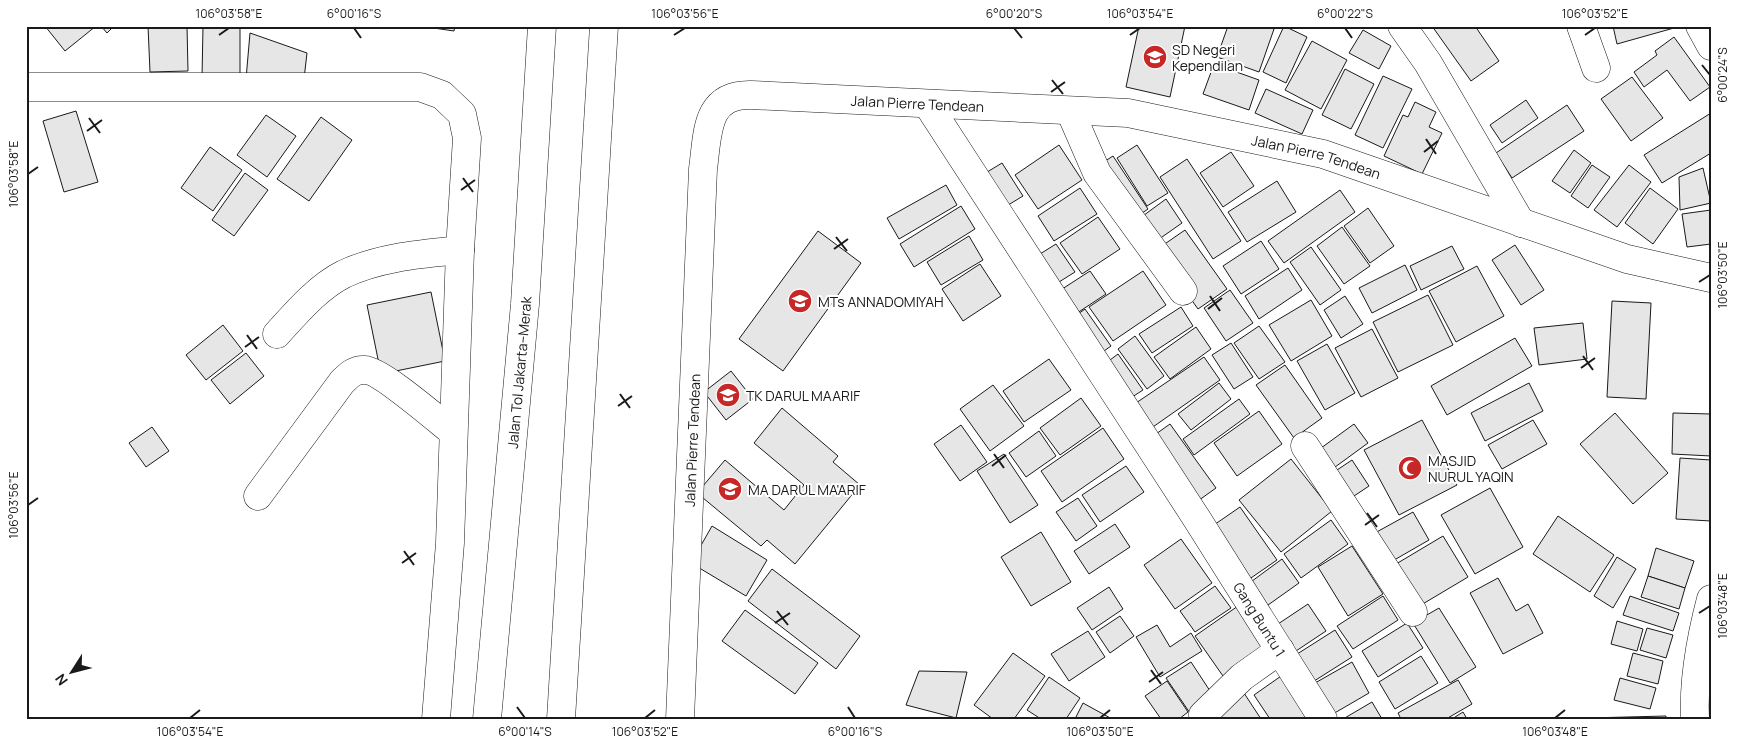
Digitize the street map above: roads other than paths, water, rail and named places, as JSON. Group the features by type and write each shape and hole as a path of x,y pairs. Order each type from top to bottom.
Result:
{"main road":[{"name":"Jalan Tol Jakarta–Merak","path":"487,719 525,304 542,26"},
{"path":"561,719 604,26"},
{"path":"1402,26 1428,62 1521,223"},
{"path":"1581,26 1596,68"},
{"path":"1700,26 1711,46"},
{"path":"26,87 420,87 442,94 462,114 467,138 460,250 450,543 436,719"},
{"name":"Jalan Pierre Tendean","path":"680,719 703,169 712,114 729,97 738,95 1128,113 1323,154 1627,259 1711,278"},
{"name":"Gang Buntu 1","path":"928,105 1197,519 1323,719"},
{"path":"1070,111 1097,173 1183,291"},
{"path":"278,334 304,305 343,275 408,255 460,250"},
{"path":"258,496 342,382 355,371 368,369 454,432"},
{"path":"1305,446 1413,612"},
{"path":"1695,719 1694,697 1704,626 1711,598"},
{"path":"1204,719 1203,714 1242,676 1280,650"}],"place":[{"name":"SD Negeri Kependilan","path":"1155,57"},
{"name":"MTs ANNADOMIYAH","path":"800,301"},
{"name":"TK DARUL MAARIF","path":"728,395"},
{"name":"MASJID NURUL YAQIN","path":"1410,468"},
{"name":"MA DARUL MA'ARIF","path":"730,489"}]}
